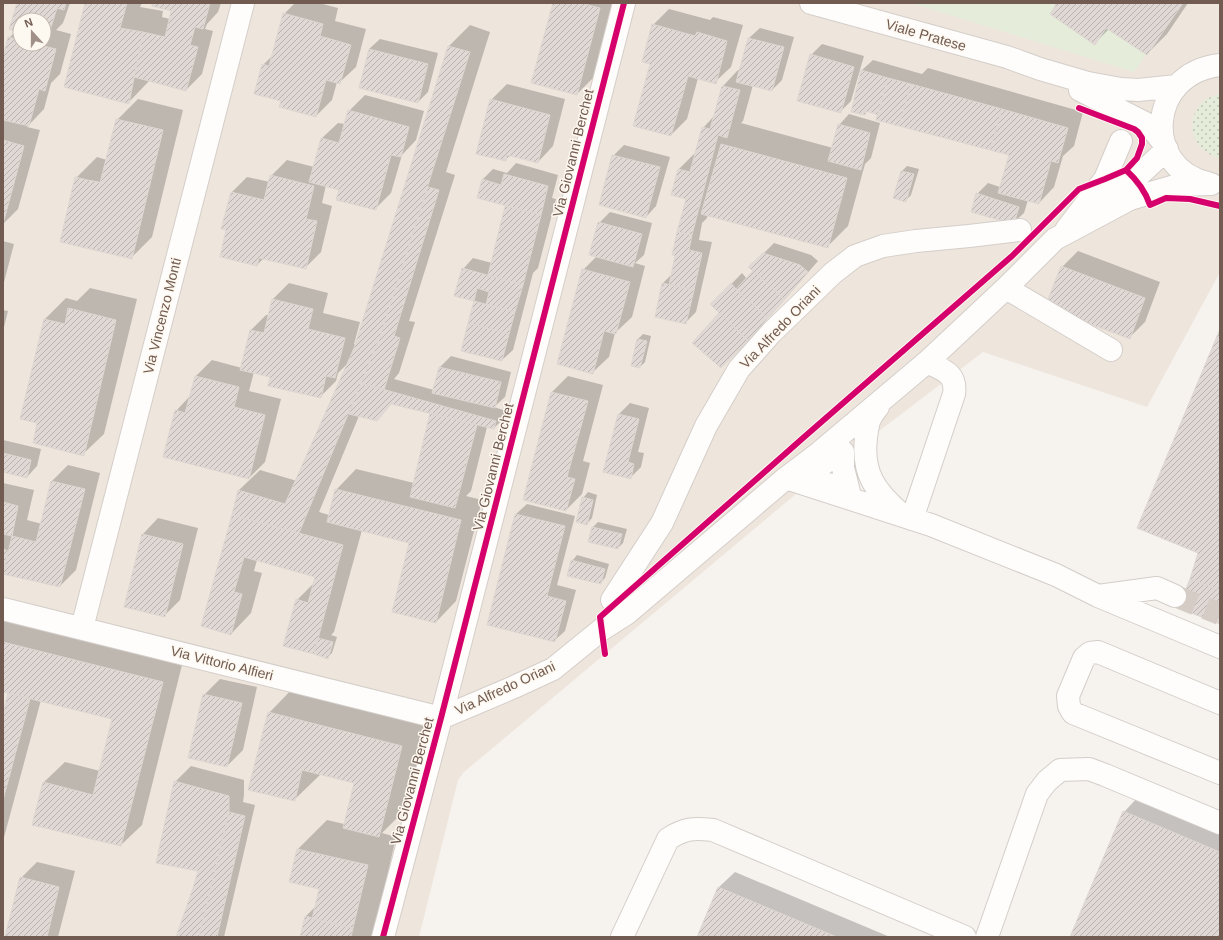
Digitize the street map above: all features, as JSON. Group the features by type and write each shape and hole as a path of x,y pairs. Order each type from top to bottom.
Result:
{"street":[{"name":"Via Vincenzo Monti","path":"82,628 243,3"},
{"name":"Via Giovanni Berchet","path":"382,937 441,718 624,3"},
{"name":"Viale Pratese","path":"811,3 1007,57 1040,70 1149,124 1166,147 1174,162 1182,170 1196,178 1215,184"},
{"path":"1166,147 1162,131 1162,116 1167,102 1176,86 1193,72 1206,67 1220,65"},
{"name":"Viale Pratese","path":"1040,70 1088,83 1121,89 1144,89 1176,86"},
{"name":"Via Alfredo Oriani","path":"1064,233 1105,180 1121,141"},
{"name":"Via Alfredo Oriani","path":"441,718 553,669 601,630 626,614 797,478 926,362 1086,211 1136,178 1166,147"},
{"name":"Via Alfredo Oriani","path":"1064,233 1130,199 1146,193 1178,185 1215,184"},
{"name":"Via Alfredo Oriani","path":"626,614 612,600 662,523 706,426 739,369 771,333 833,273 855,256 882,246 1020,230"},
{"path":"1006,288 1111,350"},
{"path":"908,517 954,394 955,386 955,382 944,371 926,362"},
{"path":"885,398 869,418 865,460 870,477 885,500 908,517"},
{"path":"797,478 908,517 1056,575 1098,596 1220,647"},
{"path":"1098,596 1157,588 1175,596"},
{"name":"Via Vittorio Alfieri","path":"3,609 441,718"},
{"path":"1220,703 1098,652 1090,653 1084,658 1068,696 1069,706 1073,713 1220,773"},
{"path":"987,937 1037,794 1047,781 1060,770 1089,770 1105,775 1220,823"},
{"path":"622,937 668,839 681,831 697,828 713,830 964,937"}],"shaded area":[{"path":"3,3 1220,3 1220,272 1147,407 983,352 796,494 464,772 458,780 419,937 3,937"}],"green space":[{"path":"911,3 1182,3 1134,72"},
{"path":"1220,94 1220,158 1208,153 1199,146 1194,136 1192,126 1194,115 1199,106 1208,98"}],"building":[{"path":"17,3 66,3 64,10 57,8 52,24 52,12 14,12"},
{"path":"85,3 127,3 120,28 143,32 129,104 64,87"},
{"path":"152,3 210,3 203,29 195,27 190,45 198,47 186,91 134,77 143,32 165,37 171,11 152,6"},
{"path":"553,3 581,3 600,8 577,95 531,83"},
{"path":"1053,3 1183,3 1147,55 1106,28 1095,45 1050,14 1056,5"},
{"path":"283,13 323,24 320,36 351,45 340,84 326,80 316,117 279,107 281,101 254,94 262,64 269,66"},
{"path":"12,19 12,30 9,29"},
{"path":"652,24 695,36 697,32 727,41 716,84 688,76 671,136 633,126 650,64 642,62"},
{"path":"8,37 12,38 12,52 52,52 52,48 56,49 45,91 39,89 29,126 3,120 3,58"},
{"path":"748,38 784,47 772,91 736,82"},
{"path":"448,46 470,52 380,337 299,533 232,515 238,490 285,504 354,348"},
{"path":"369,49 428,64 418,103 359,88"},
{"path":"810,54 854,67 841,113 797,101"},
{"path":"861,70 888,78 878,115 866,111 865,115 851,112"},
{"path":"888,78 911,84 899,126 876,120"},
{"path":"911,84 1002,109 990,150 899,126"},
{"path":"722,86 740,90 727,138 718,135 692,235 677,232 686,199 671,195 678,169 690,172 702,127 710,129"},
{"path":"490,99 550,115 538,163 507,155 506,161 476,154"},
{"path":"1002,109 1068,128 1058,163 1051,161 1039,204 998,193 1009,155 990,150"},
{"path":"348,110 409,127 401,157 391,155 376,210 336,200 339,190 309,182 321,138 339,143"},
{"path":"116,119 163,130 132,259 60,242 75,177 100,183"},
{"path":"838,124 870,133 861,170 828,161"},
{"path":"3,140 24,146 3,224"},
{"path":"721,144 847,178 828,248 701,214"},
{"path":"612,155 660,167 646,218 599,205"},
{"path":"901,171 914,174 906,202 893,198"},
{"path":"504,174 548,186 541,215 477,198 482,179 501,185"},
{"path":"270,175 314,186 306,219 317,221 306,269 259,258 257,266 220,257 226,230 221,229 231,192 264,200"},
{"path":"428,187 439,190 394,336 400,338 384,390 361,383 380,337"},
{"path":"976,193 1019,207 1014,224 971,212"},
{"path":"505,206 541,215 523,285 488,275"},
{"path":"598,222 642,234 633,267 589,255"},
{"path":"677,232 692,235 689,250 702,253 694,290 669,285 675,256 672,255"},
{"path":"763,253 800,265 808,272 785,299 748,267"},
{"path":"1061,266 1145,298 1130,339 1045,307"},
{"path":"462,268 523,285 515,312 486,305 489,292 477,288 474,301 454,296"},
{"path":"582,269 630,282 616,334 604,331 593,374 557,364"},
{"path":"753,271 785,299 768,318 736,289"},
{"path":"662,283 694,290 686,324 655,317"},
{"path":"731,283 768,318 748,341 710,304"},
{"path":"272,299 313,309 308,329 345,338 335,378 326,376 321,398 268,386 270,377 240,370 250,330 264,333"},
{"path":"474,301 515,312 509,334 468,323"},
{"path":"68,308 116,320 84,456 33,443 37,423 20,419 44,319 65,324"},
{"path":"719,313 748,341 721,368 692,343"},
{"path":"468,323 509,334 502,361 461,351"},
{"path":"1220,329 1220,590 1190,579 1198,553 1137,528"},
{"path":"637,339 647,341 640,368 631,366"},
{"path":"439,367 501,382 495,408 432,393"},
{"path":"195,376 239,387 234,407 265,415 249,479 163,457 175,410 185,413"},
{"path":"361,383 496,421 494,429 391,404 377,421 349,414"},
{"path":"551,392 588,401 567,477 575,479 566,511 523,500"},
{"path":"430,413 477,425 455,508 410,497"},
{"path":"618,414 639,419 628,462 634,464 631,479 603,472"},
{"path":"3,453 31,460 27,478 3,472"},
{"path":"51,481 85,489 60,587 3,574 12,536 36,542"},
{"path":"335,489 461,520 436,623 392,612 409,543 327,522"},
{"path":"582,497 593,500 587,525 576,522"},
{"path":"3,502 18,506 12,536 3,534"},
{"path":"515,514 565,526 547,596 566,601 555,642 487,625"},
{"path":"232,515 343,545 314,654 283,646 296,599 308,603 315,577 244,557 234,592 242,594 231,635 201,626"},
{"path":"592,527 622,534 618,549 588,542"},
{"path":"142,534 183,544 165,617 124,607"},
{"path":"3,549 8,551 3,572"},
{"path":"571,560 605,569 601,584 567,576"},
{"path":"1190,579 1220,590 1220,624 1178,608"},
{"path":"318,638 333,642 328,659 314,654"},
{"path":"3,642 163,682 121,846 32,825 43,782 93,795 112,719 3,692"},
{"path":"8,693 30,699 3,800 3,714"},
{"path":"203,694 242,703 227,767 188,758"},
{"path":"268,712 402,746 379,837 343,828 354,783 302,770 295,801 248,790"},
{"path":"174,781 229,796 229,812 199,937 176,937 198,871 156,863"},
{"path":"1123,811 1220,852 1220,937 1070,937"},
{"path":"229,812 245,816 217,937 199,937"},
{"path":"297,849 368,865 353,928 312,919 319,889 289,882"},
{"path":"20,877 59,887 47,937 5,937"},
{"path":"718,887 837,937 697,937"},
{"path":"305,916 353,928 351,937 300,937"}],"tunnel":[{"path":"1175,596 1220,614"}],"cycle path":[{"path":"383,937 441,718 624,3"},
{"path":"605,654 600,617 1012,256 1079,189 1126,170 1137,158 1142,144 1142,138 1138,132 1134,129 1079,108"},
{"path":"1126,170 1140,186 1150,205 1166,198 1190,199 1220,206"}]}
